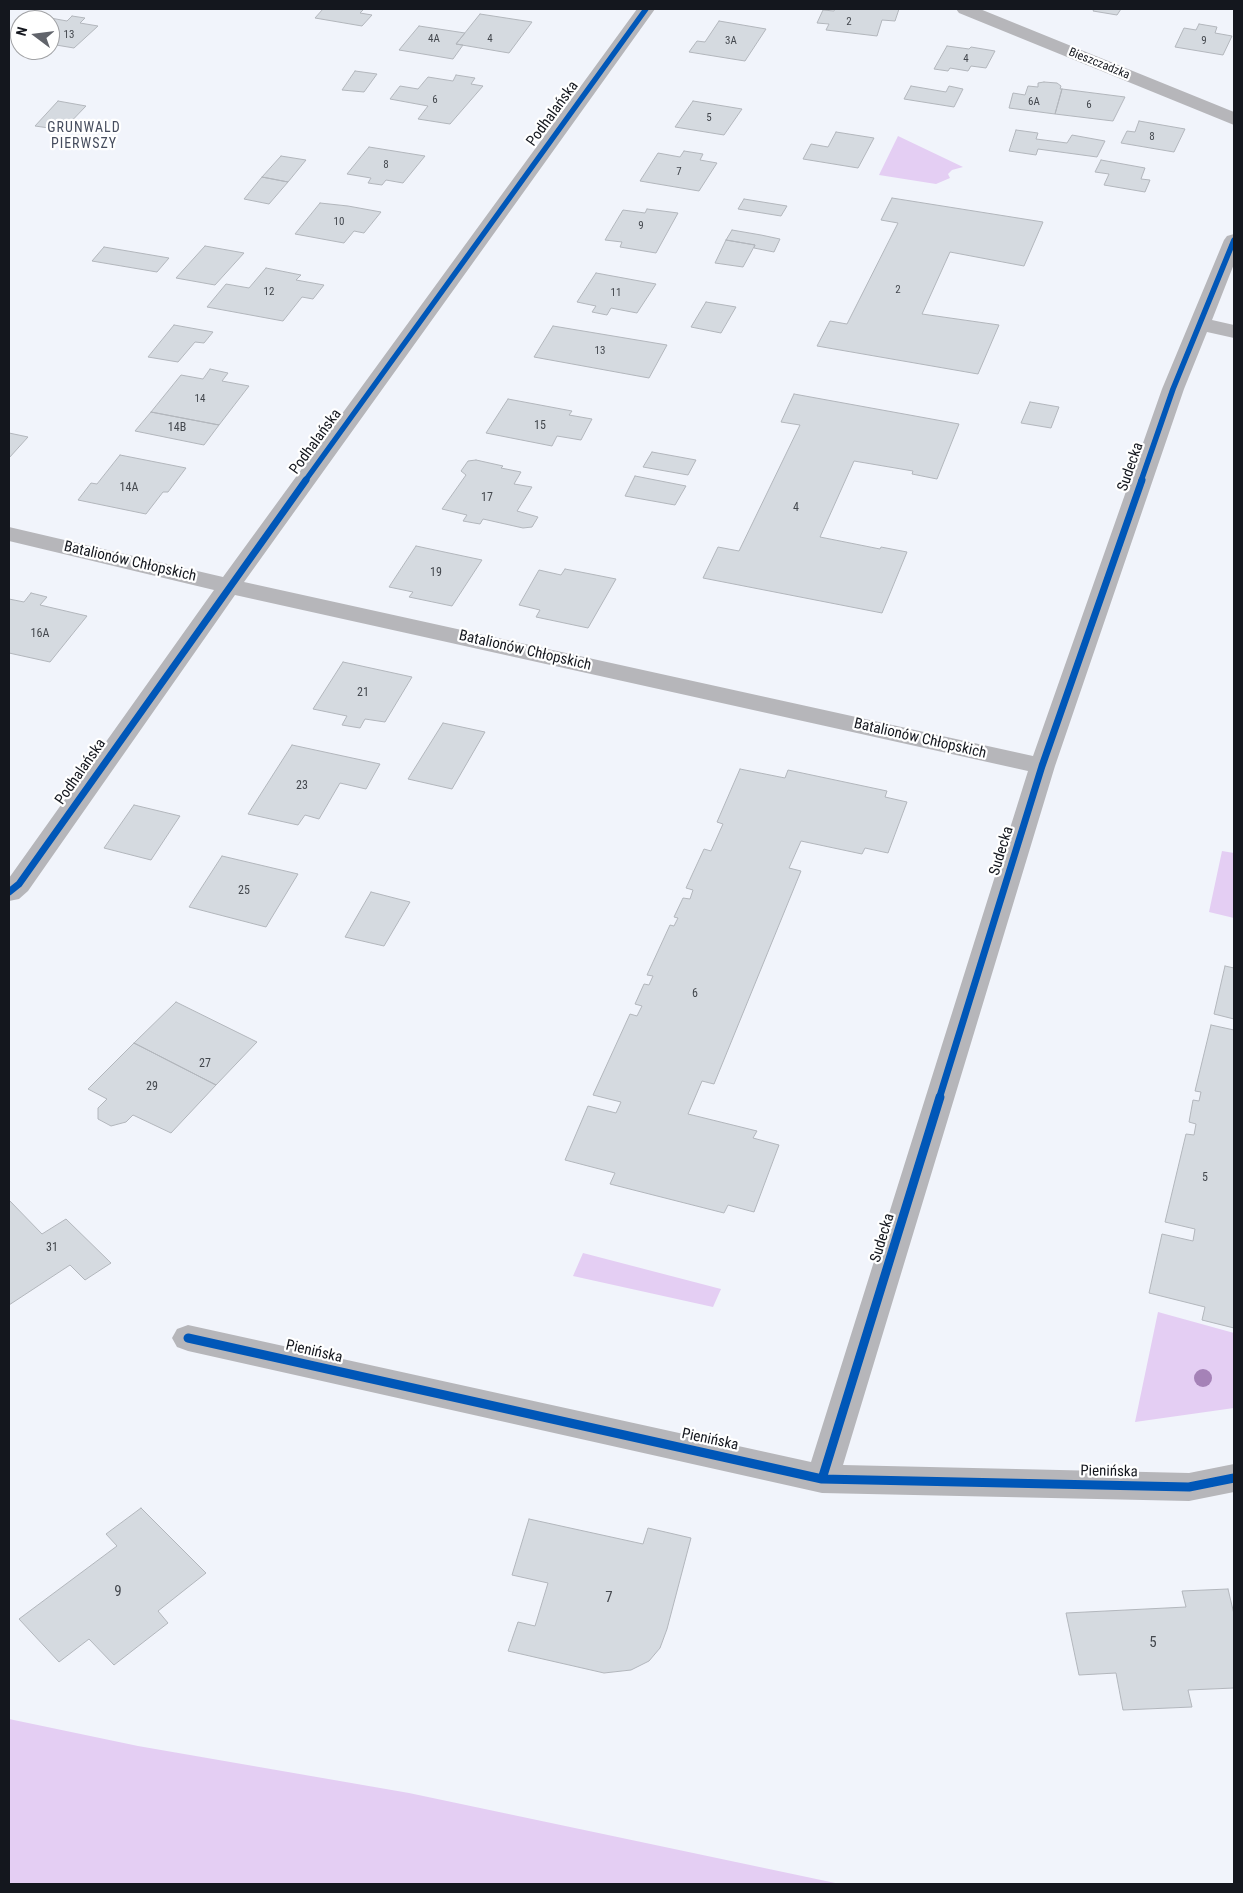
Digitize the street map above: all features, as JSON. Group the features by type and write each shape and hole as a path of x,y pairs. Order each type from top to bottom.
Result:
{"street":[{"name":"Podhalańska","path":"9,892 24,876 229,586 646,9"},
{"name":"Bieszczadzka","path":"965,9 1234,119"},
{"name":"Sudecka","path":"822,1478 1042,766 1170,399 1198,324 1234,240"},
{"path":"1198,324 1234,332"},
{"name":"Batalionów Chłopskich","path":"9,534 229,586 1042,766"},
{"name":"Pienińska","path":"188,1338 822,1478 1189,1487 1234,1478"}],"shaded area":[{"path":"898,136 963,167 952,170 948,174 950,178 936,184 879,175"},
{"path":"1222,851 1234,853 1234,918 1209,912"},
{"path":"583,1253 721,1289 713,1307 573,1276"},
{"path":"1158,1312 1234,1333 1234,1408 1135,1422"},
{"path":"9,1719 138,1746 409,1793 840,1884 9,1884"}],"building":[{"path":"323,9 364,9 360,13 372,15 362,26 315,18"},
{"path":"835,9 899,9 895,21 882,20 877,36 826,30 829,24 817,23 823,10 834,11"},
{"path":"1094,9 1121,9 1117,15 1093,11"},
{"path":"480,14 532,22 509,53 456,44"},
{"path":"72,16 85,18 80,23 98,26 74,48 60,46 60,20 67,21"},
{"path":"719,21 766,29 745,61 689,52 697,41 705,42"},
{"path":"1199,24 1217,27 1215,33 1232,36 1223,55 1175,47 1184,28 1196,30"},
{"path":"419,26 465,33 456,44 463,45 453,59 399,50"},
{"path":"947,46 995,51 986,68 971,66 968,71 950,68 948,71 934,69"},
{"path":"355,71 377,74 364,92 342,90"},
{"path":"456,75 475,78 471,84 483,86 450,124 418,119 428,106 390,99 400,86 418,89 428,77 453,81"},
{"path":"1038,83 1057,83 1061,86 1060,89 1062,89 1055,114 1009,108 1013,93 1025,95 1028,86 1038,87"},
{"path":"911,86 946,92 949,86 963,89 954,107 904,99"},
{"path":"1062,89 1125,97 1113,121 1055,114"},
{"path":"58,101 86,106 63,130 35,126"},
{"path":"693,101 742,109 724,135 675,127"},
{"path":"1139,121 1185,129 1174,152 1121,143 1127,131 1135,132"},
{"path":"1016,130 1038,133 1036,139 1067,143 1072,135 1105,141 1097,157 1038,149 1036,155 1009,151"},
{"path":"836,132 874,138 858,168 803,159 811,144 828,147"},
{"path":"369,147 425,156 403,183 386,180 382,185 368,183 371,178 347,174"},
{"path":"684,151 703,154 700,160 717,163 699,191 640,181 658,153 680,157"},
{"path":"281,156 306,160 288,182 262,177"},
{"path":"1101,160 1145,168 1141,179 1150,180 1145,192 1104,185 1109,174 1095,172"},
{"path":"262,177 288,182 269,204 244,199"},
{"path":"892,198 1043,222 1024,266 950,252 922,314 999,325 978,374 817,346 830,321 847,324 898,223 881,220"},
{"path":"744,199 787,206 781,216 738,209"},
{"path":"320,203 381,212 364,233 354,231 344,243 295,234"},
{"path":"647,209 678,213 656,253 620,247 622,242 605,240 623,210 645,213"},
{"path":"732,230 780,239 774,252 754,248 755,245 726,240"},
{"path":"726,240 755,245 743,267 715,263"},
{"path":"205,246 244,253 215,285 176,278"},
{"path":"104,247 169,258 157,272 92,261"},
{"path":"266,268 301,275 296,280 324,285 313,299 302,297 283,321 207,307 226,284 249,288"},
{"path":"596,273 656,284 637,313 611,308 607,315 592,312 596,306 577,302"},
{"path":"706,302 736,307 721,333 691,327"},
{"path":"174,325 213,332 204,343 195,342 178,362 148,357"},
{"path":"553,326 667,345 649,378 534,357"},
{"path":"210,369 228,373 222,381 249,386 219,425 151,412 181,375 203,379"},
{"path":"794,394 959,424 937,479 912,474 913,471 854,461 820,537 880,549 881,547 907,552 882,613 703,578 718,547 739,551 800,425 781,422"},
{"path":"508,399 572,411 569,415 592,419 581,440 557,436 552,446 486,433"},
{"path":"1030,402 1059,407 1051,428 1021,423"},
{"path":"151,412 219,425 204,445 135,431"},
{"path":"9,433 28,437 9,458"},
{"path":"652,452 696,460 688,475 643,467"},
{"path":"120,455 186,468 168,492 163,492 146,514 78,500 91,483 97,484"},
{"path":"476,460 521,472 514,484 532,487 517,511 538,517 532,527 523,528 483,519 480,524 463,521 467,515 442,509 466,475 461,471 468,461"},
{"path":"635,476 686,486 675,505 625,496"},
{"path":"416,546 482,560 452,606 409,597 413,592 389,587"},
{"path":"565,569 616,579 588,628 536,617 540,610 519,605 539,570 561,575"},
{"path":"31,593 47,597 40,605 87,616 50,662 9,653 9,599 24,602"},
{"path":"343,662 412,677 385,722 365,719 360,728 342,725 347,716 313,709"},
{"path":"443,723 485,732 452,789 408,779"},
{"path":"292,745 380,764 366,789 340,783 319,819 305,815 298,825 248,814"},
{"path":"740,769 785,778 788,770 887,791 885,797 907,802 888,853 865,848 862,854 801,841 789,868 801,871 714,1084 702,1081 688,1114 757,1131 753,1138 779,1145 754,1212 728,1205 724,1213 610,1184 615,1173 565,1160 588,1106 616,1113 621,1102 593,1095 630,1014 637,1016 642,1006 635,1004 644,984 649,985 653,976 647,975 670,925 674,926 678,918 674,917 683,898 690,899 693,890 686,888 704,849 711,851 723,824 717,822"},
{"path":"134,805 180,816 151,860 104,848"},
{"path":"222,856 298,874 266,927 189,907"},
{"path":"371,892 410,902 384,946 345,937"},
{"path":"1225,966 1234,968 1234,1019 1214,1014"},
{"path":"176,1002 257,1042 216,1085 134,1043"},
{"path":"1211,1025 1234,1030 1234,1328 1202,1320 1205,1307 1149,1293 1162,1234 1193,1241 1195,1229 1165,1222 1186,1134 1194,1135 1196,1124 1189,1122 1193,1100 1199,1101 1201,1092 1195,1091"},
{"path":"134,1043 216,1085 171,1133 133,1115 126,1122 111,1126 98,1119 98,1108 107,1099 88,1089"},
{"path":"9,1200 42,1234 66,1219 111,1263 85,1280 70,1265 9,1305"},
{"path":"141,1508 206,1573 158,1611 168,1623 114,1665 89,1639 59,1662 19,1619 117,1546 106,1534"},
{"path":"529,1519 643,1544 648,1528 691,1538 667,1629 660,1648 649,1661 631,1670 604,1673 508,1651 518,1622 535,1626 548,1583 512,1575"},
{"path":"1228,1589 1234,1614 1234,1688 1188,1690 1192,1707 1123,1710 1116,1673 1079,1675 1066,1613 1186,1607 1182,1591"}],"cycle path":[{"path":"9,892 19,884 229,586 646,9"},
{"path":"822,1479 1042,766 1173,389 1234,240"},
{"path":"188,1338 822,1479 1189,1487 1234,1478"}],"district":[{"name":"GRUNWALD PIERWSZY","path":"84,136"}]}
